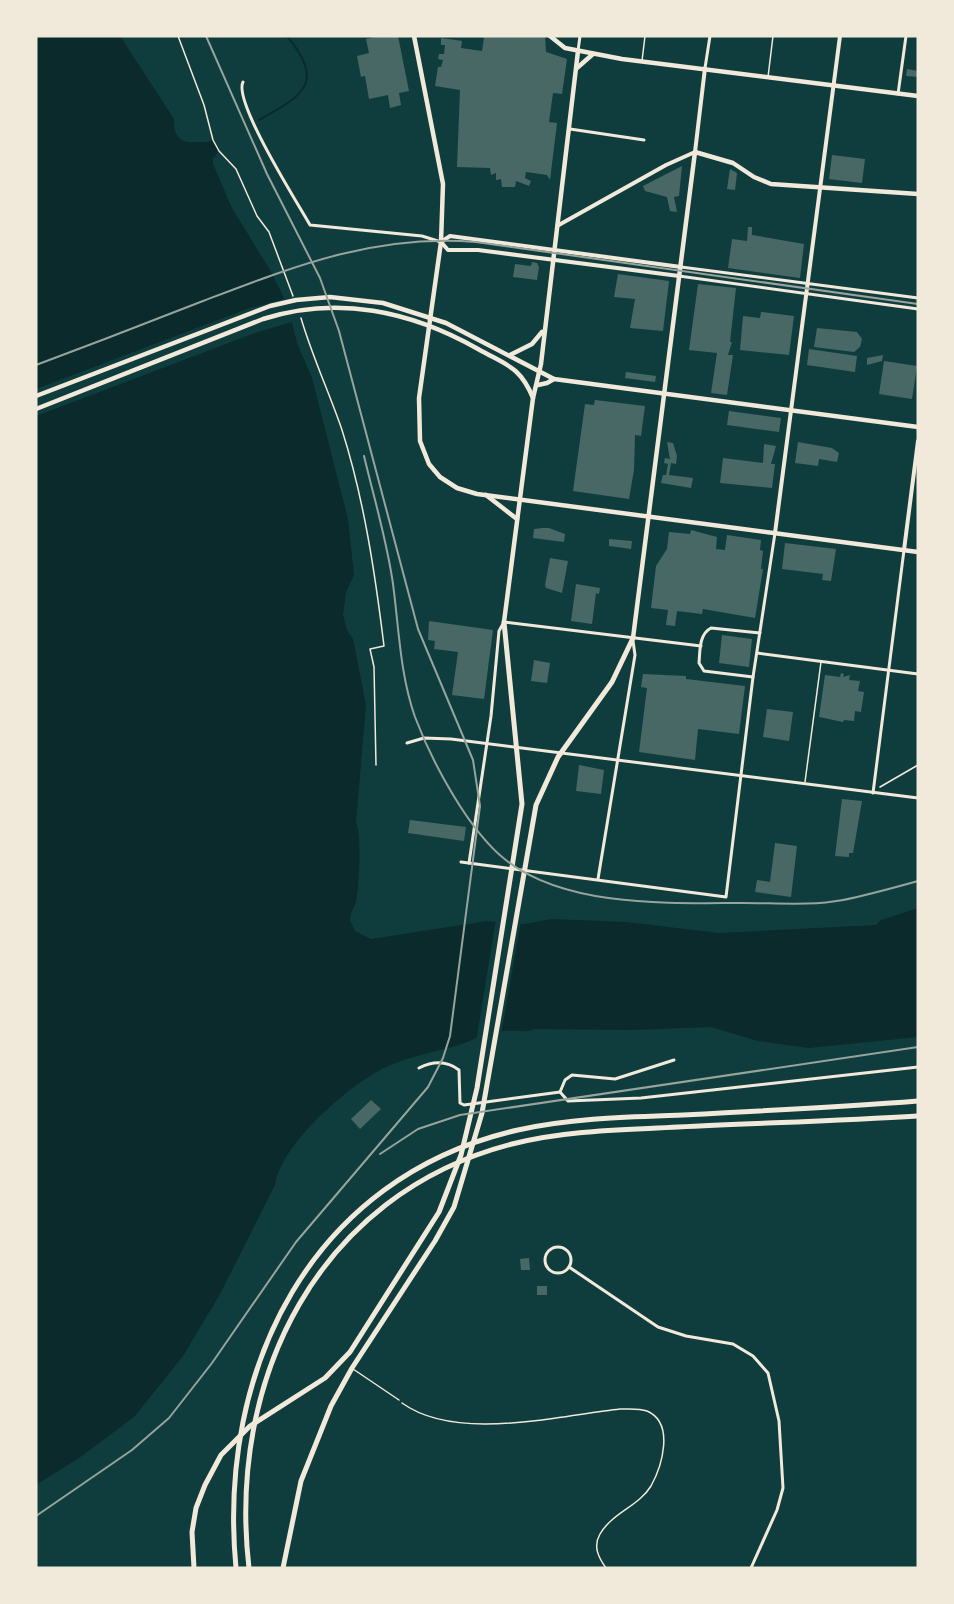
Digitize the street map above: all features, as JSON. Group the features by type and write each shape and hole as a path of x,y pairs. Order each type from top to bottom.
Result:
{"highway":[{"path":"194,1568 192,1532 196,1508 204,1485 221,1455 250,1426 325,1378 350,1352 423,1240 450,1188 473,1106 521,822 522,780 511,709 504,622"},
{"path":"284,1568 293,1512 309,1458 331,1406 352,1368 435,1241 454,1207 482,1113 536,805 551,771 581,723 612,682 633,638"},
{"path":"236,1568 234,1501 238,1445 249,1392 272,1326 288,1296 319,1252 355,1214 401,1179 431,1162 485,1139 553,1123 918,1101"},
{"path":"249,1568 246,1526 249,1457 263,1385 276,1348 306,1290 328,1260 351,1234 396,1197 451,1165 496,1148 541,1137 606,1130 918,1116"}],"main road":[{"path":"414,36 443,184 441,242 419,398 420,441 429,464 440,477 457,488 485,495 918,552"},
{"path":"550,36 561,46 642,62 918,96"},
{"path":"504,622 533,399 540,370 542,332 579,51"},
{"path":"577,69 593,54"},
{"path":"633,638 695,152 733,163 759,180 771,184 918,194"},
{"path":"36,396 270,306 310,298 365,299 403,307 484,341 554,379 918,427"},
{"path":"36,409 262,319 310,308 355,308 387,313 424,323 514,368 525,380 533,399"},
{"path":"510,355 532,344 542,332"},
{"path":"538,385 554,379"},
{"path":"485,495 517,519"}],"street":[{"path":"579,51 580,36"},
{"path":"557,227 666,165 695,152 710,36"},
{"path":"461,862 726,897 753,677 810,284 840,36"},
{"path":"898,94 906,36"},
{"path":"243,82 241,92 249,116 309,225 422,236 441,242 448,250 478,250 552,259 918,309"},
{"path":"570,129 644,140"},
{"path":"441,242 450,236 918,298"},
{"path":"873,793 918,441"},
{"path":"469,863 487,743 499,631 504,622 701,646"},
{"path":"753,677 704,671 699,663 701,646 703,635 711,628 760,633"},
{"path":"598,879 635,655 633,638"},
{"path":"757,653 918,674"},
{"path":"407,742 433,738 487,743 918,798"},
{"path":"560,1092 565,1080 572,1075 615,1079 674,1060"},
{"path":"419,1068 438,1062 454,1066 460,1075 460,1103 464,1105 560,1092"},
{"path":"560,1092 568,1101 641,1098 918,1067"},
{"path":"558,1247 566,1249 570,1256 569,1268 562,1273 553,1272 545,1262 547,1253 558,1247"},
{"path":"569,1268 658,1327 686,1336 733,1344 753,1356 768,1373 779,1421 783,1488 777,1510 751,1568"}],"lane":[{"path":"642,62 645,36"},
{"path":"768,77 773,36"},
{"path":"804,784 821,661"},
{"path":"352,1368 399,1400"}],"path":[{"path":"178,36 204,105 213,141 219,152 236,169 257,216 269,232 293,296"},
{"path":"300,315 312,356 342,431 371,550 384,646 370,649 374,667 376,765"},
{"path":"873,793 918,765"},
{"path":"399,1400 420,1414 466,1424 620,1409 641,1409 654,1415 664,1432 659,1465 645,1492 601,1533 597,1552 606,1568"}],"water":[{"path":"36,36 120,36 174,119 175,130 179,138 187,142 213,140 219,151 213,159 213,164 232,208 270,270 288,306 297,343 312,378 348,519 354,575 346,592 343,615 347,630 353,639 366,705 356,823 359,849 358,886 350,920 355,931 371,939 487,921 524,924 552,919 626,922 719,933 876,925 881,920 918,908 918,1037 809,1048 758,1041 711,1027 630,1030 536,1029 492,1033 456,1046 403,1060 382,1069 329,1108 314,1122 288,1154 275,1185 220,1294 183,1356 134,1417 79,1458 36,1485"}],"pier":[{"path":"288,298 295,321 255,333 36,416 36,389 247,309"},
{"path":"496,919 521,921 501,1035 476,1042"}],"building":[{"path":"398,36 409,91 399,93 401,105 390,108 388,95 369,99 365,76 361,77 357,56 369,53 366,39"},
{"path":"478,36 545,36 546,52 567,59 562,94 553,93 549,122 557,123 550,180 547,175 526,172 525,178 531,181 529,186 516,181 515,187 502,187 501,179 496,180 496,173 491,175 490,168 457,167 460,90 435,86 438,67 441,67 443,60 438,59 439,54 444,54 445,45 441,45 441,38 462,41 461,48 482,51 484,38"},
{"path":"907,69 918,71 918,77 906,76"},
{"path":"832,155 865,159 862,183 829,179"},
{"path":"682,166 679,196 674,197 677,212 670,211 667,197 645,191 643,186"},
{"path":"730,169 737,173 735,190 727,189"},
{"path":"748,227 752,227 752,235 804,244 800,278 728,268 732,239 747,241"},
{"path":"532,262 537,263 539,267 537,280 513,277 515,264 531,266"},
{"path":"618,274 669,281 663,331 630,328 635,299 614,297"},
{"path":"698,284 736,288 730,342 732,342 728,355 733,355 727,395 711,393 717,353 689,350"},
{"path":"761,312 794,316 789,355 740,350 743,316 760,318"},
{"path":"817,328 857,332 862,339 860,347 854,352 814,347"},
{"path":"809,349 857,356 855,372 807,365"},
{"path":"883,355 882,361 867,365 867,358"},
{"path":"884,361 917,366 912,399 879,394"},
{"path":"626,372 656,376 655,382 625,378"},
{"path":"595,400 645,406 641,436 635,435 634,470 629,499 573,491 585,404 594,405"},
{"path":"729,411 781,418 779,432 727,425"},
{"path":"667,442 673,443 677,456 676,464 671,463 669,475 693,478 691,488 661,483 663,475 666,475 668,464 664,463 665,458 670,459"},
{"path":"798,442 832,448 839,453 837,462 819,459 818,466 795,463"},
{"path":"764,444 776,446 771,464 775,464 772,488 720,483 723,458 763,463"},
{"path":"542,528 565,534 564,542 533,538 534,529"},
{"path":"691,530 717,537 716,549 725,550 727,535 761,540 760,550 763,551 761,569 763,569 755,618 703,609 702,614 677,611 675,626 666,625 668,610 651,608 656,566 667,549 669,532 690,534"},
{"path":"609,539 632,541 631,549 609,546"},
{"path":"785,543 836,549 831,581 822,580 823,574 782,569"},
{"path":"550,558 568,561 562,593 546,588"},
{"path":"576,584 600,588 599,594 596,593 592,624 571,621"},
{"path":"429,621 493,630 484,699 452,695 458,652 434,649 435,641 428,640"},
{"path":"722,635 752,639 749,667 719,663"},
{"path":"534,660 550,663 547,683 531,681"},
{"path":"841,673 844,674 843,677 850,675 849,680 860,681 858,691 864,692 861,712 855,711 854,721 844,720 843,722 819,717 825,675 840,677"},
{"path":"643,674 686,676 686,679 745,686 739,734 698,729 695,760 639,752 647,688 641,687"},
{"path":"767,709 793,712 789,741 763,737"},
{"path":"579,765 604,770 601,794 576,791"},
{"path":"842,799 862,801 853,853 849,853 849,857 835,856"},
{"path":"410,820 466,827 464,841 408,833"},
{"path":"775,843 797,846 791,897 755,892 757,880 770,882"},
{"path":"371,1100 381,1109 360,1129 351,1119"},
{"path":"529,1258 530,1270 521,1270 520,1259"},
{"path":"537,1286 547,1286 547,1295 537,1295"}],"waterway":[{"path":"259,120 287,103 304,87 307,77 305,66 299,52 287,36"}],"railway":[{"path":"36,1516 132,1450 169,1418 212,1363 296,1242 428,1087 443,1058 450,1036 480,806 473,760 418,629 339,331 320,278 267,174 206,36"},
{"path":"36,365 303,265 336,255 404,243 476,242 918,304"},
{"path":"364,456 387,552 403,668 415,717 431,754 453,795 479,833 507,861 532,876 560,887 590,895 653,902 819,903 852,898 918,881"},
{"path":"380,1154 418,1129 460,1115 918,1047"}]}
